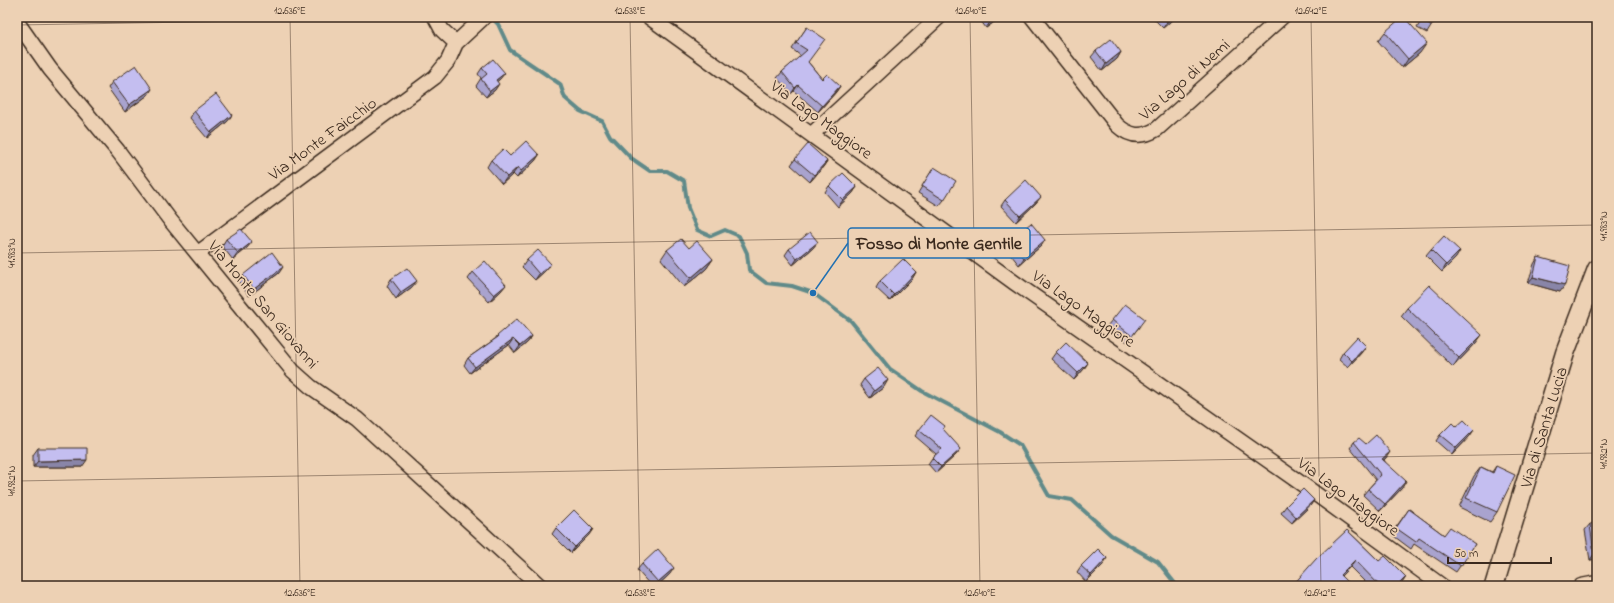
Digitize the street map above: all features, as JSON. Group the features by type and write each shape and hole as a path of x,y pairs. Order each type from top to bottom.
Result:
{"street":[{"path":"435,17 442,30 456,43 484,17"},
{"name":"Via Lago Maggiore","path":"649,17 1015,283 1310,489 1442,586"},
{"path":"812,134 939,17"},
{"name":"Via Lago di Nemi","path":"1032,17 1117,125 1129,134 1136,136 1150,134 1157,129 1282,17"},
{"name":"Via Monte San Giovanni","path":"17,22 50,70 118,151 293,371 315,390 357,419 540,586"},
{"name":"Via Monte Faicchio","path":"198,253 435,77 448,61 456,43"},
{"name":"Via di Santa Lucia","path":"1494,586 1565,352 1597,269"},
{"path":"1581,586 1597,583"}],"building":[{"path":"988,17 996,17 991,21"},
{"path":"1163,17 1173,17 1167,22"},
{"path":"1402,17 1404,17 1427,43 1408,59 1385,32"},
{"path":"1424,17 1437,17 1431,26 1422,21"},
{"path":"807,27 825,39 808,62 822,79 827,74 840,86 822,106 798,85 795,88 782,72 807,50 796,43"},
{"path":"1111,39 1121,52 1106,64 1096,51"},
{"path":"493,59 505,73 496,80 499,84 490,91 481,79 487,74 482,68"},
{"path":"136,65 152,89 129,105 112,82"},
{"path":"216,94 232,115 211,132 194,111"},
{"path":"526,141 539,155 521,171 518,167 507,177 491,160 503,149 510,156"},
{"path":"808,144 827,161 814,175 795,159"},
{"path":"934,167 956,181 944,200 922,186"},
{"path":"843,173 857,187 843,200 829,186"},
{"path":"1026,180 1041,197 1020,216 1005,200"},
{"path":"1031,223 1045,240 1024,258 1009,241"},
{"path":"241,229 252,242 238,253 226,239"},
{"path":"810,232 818,242 797,259 789,249"},
{"path":"1444,236 1460,251 1446,265 1431,250"},
{"path":"681,239 689,248 697,241 713,259 691,278 667,250"},
{"path":"538,250 551,264 539,274 527,260"},
{"path":"272,252 283,267 254,289 243,275"},
{"path":"1538,257 1570,266 1565,285 1533,277"},
{"path":"903,259 916,272 894,295 880,281"},
{"path":"485,261 506,285 494,295 473,272"},
{"path":"407,268 417,281 401,292 391,279"},
{"path":"1429,285 1482,335 1459,358 1407,308"},
{"path":"1125,304 1145,319 1132,336 1112,320"},
{"path":"517,319 532,336 520,346 513,339 475,367 468,358 498,337 497,336"},
{"path":"1357,337 1366,346 1352,361 1343,352"},
{"path":"1066,342 1088,363 1078,373 1056,352"},
{"path":"878,368 888,380 874,391 864,379"},
{"path":"931,415 945,426 943,429 961,449 941,467 932,458 942,449 919,430"},
{"path":"1464,420 1474,430 1456,448 1440,435 1452,423 1456,427"},
{"path":"1376,435 1390,452 1382,459 1406,481 1385,504 1368,489 1381,475 1354,442 1359,438 1366,444"},
{"path":"38,448 87,448 87,460 38,461"},
{"path":"1496,466 1515,475 1497,512 1466,498 1481,467 1493,473"},
{"path":"1303,489 1314,500 1296,517 1286,506"},
{"path":"1409,509 1444,535 1450,527 1475,544 1461,566 1419,538 1416,542 1396,528"},
{"path":"574,510 593,529 575,547 556,528"},
{"path":"1597,523 1597,553 1594,554 1590,524"},
{"path":"1347,530 1379,561 1385,556 1406,577 1397,586 1380,586 1355,560 1340,575 1351,586 1292,586 1316,559"},
{"path":"658,549 674,568 658,582 642,564"},
{"path":"1098,549 1107,558 1091,575 1081,566"}],"waterway":[{"path":"491,17 498,24 510,50 560,84 565,98 580,111 602,121 610,136 631,158 650,171 667,171 684,181 688,208 697,230 711,236 725,230 739,236 747,253 749,270 766,283 792,286 813,293 851,321 890,369 922,391 1000,432 1020,445 1049,496 1072,500 1111,535 1158,562 1177,586"}],"place":[{"name":"Fosso di Monte Gentile","path":"813,293"}]}
